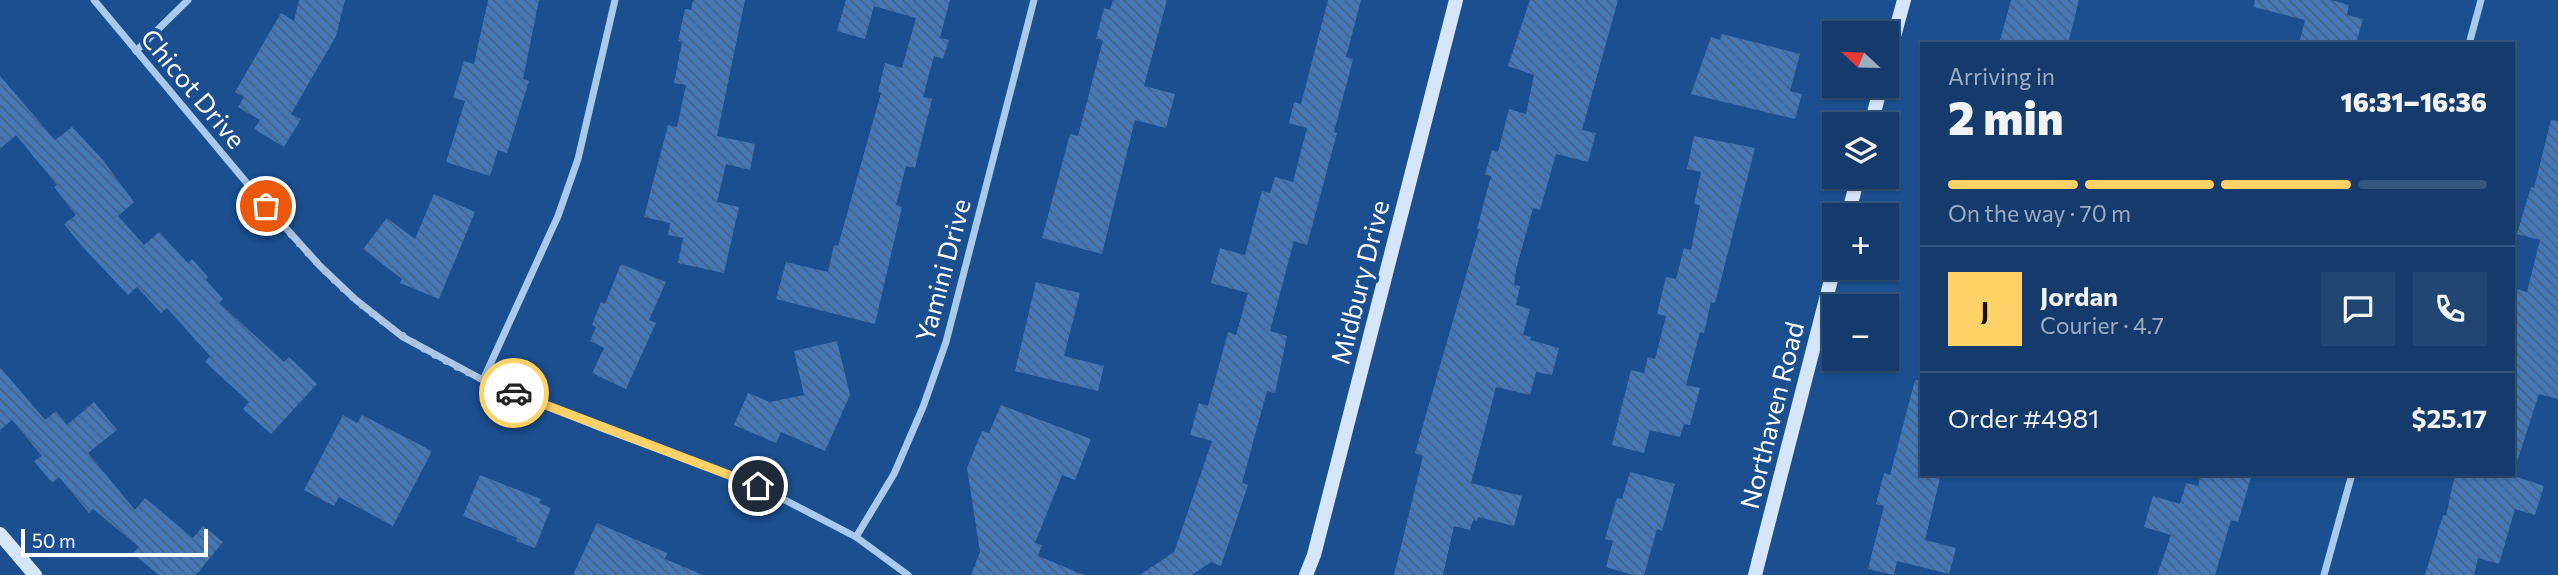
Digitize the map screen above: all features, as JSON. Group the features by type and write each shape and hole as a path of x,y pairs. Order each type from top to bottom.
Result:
{"street":[{"name":"Chicot Drive","path":"94,0 266,206 320,266 346,292 403,337 483,380 604,429 758,486 856,537 908,575"},
{"path":"136,51 188,0"},
{"path":"483,380 558,216 578,159 615,0"},
{"name":"Yamini Drive","path":"856,537 894,474 923,407 946,342 1034,0"},
{"name":"Midbury Drive","path":"1306,575 1457,0"},
{"path":"1898,21 1903,0"},
{"path":"2470,42 2481,0"},
{"name":"Northaven Road","path":"1755,575 1831,280"},
{"path":"2324,575 2351,476"},
{"path":"0,534 35,575"}],"building":[{"path":"299,0 345,0 336,36 291,114 301,119 284,147 254,129 260,120 238,107 244,97 235,92 281,13 294,21"},
{"path":"488,0 539,0 523,79 529,81 507,153 498,150 490,176 446,162 465,101 453,98 464,61 474,64"},
{"path":"693,0 745,0 717,136 755,144 750,170 726,164 717,202 739,207 724,273 678,263 683,238 668,235 670,223 644,217 668,125 677,127 686,85 674,83 682,42 678,41 685,9 691,10"},
{"path":"846,0 950,0 940,38 949,40 943,59 934,56 923,97 932,99 915,168 906,166 896,205 902,207 875,324 776,299 786,262 828,272 834,245 838,246 881,93 878,92 885,63 902,68 916,18 874,6 875,2 865,39 837,31"},
{"path":"1113,0 1167,0 1144,86 1175,94 1166,128 1135,120 1102,254 1042,238 1070,134 1078,136 1103,40 1096,39 1104,8 1110,10"},
{"path":"1328,0 1361,0 1346,57 1353,59 1334,132 1337,133 1307,245 1294,241 1270,331 1287,336 1275,393 1267,391 1242,483 1248,485 1221,566 1211,562 1192,575 1140,575 1174,552 1212,441 1190,435 1199,403 1208,406 1228,332 1236,335 1248,293 1211,283 1220,248 1245,255 1262,191 1270,193 1275,177 1293,182 1307,128 1289,123 1294,102 1301,104"},
{"path":"1530,0 1618,0 1582,130 1596,133 1588,162 1556,154 1540,210 1533,208 1516,270 1514,285 1520,286 1516,305 1530,309 1523,335 1531,337 1530,340 1559,348 1552,375 1536,372 1530,395 1496,387 1471,483 1522,496 1514,526 1478,517 1477,521 1473,520 1470,530 1454,526 1443,575 1394,575 1423,456 1415,453 1479,230 1477,229 1491,176 1485,175 1492,150 1498,152 1509,109 1526,114 1534,75 1508,66"},
{"path":"2011,0 2079,0 2068,42 2000,42"},
{"path":"2255,0 2331,0 2349,5 2347,15 2363,19 2357,42 2300,42 2305,20 2254,7"},
{"path":"1722,34 1800,54 1790,91 1802,94 1795,119 1691,94 1711,37 1720,40"},
{"path":"0,76 55,140 72,127 102,159 134,202 118,216 144,245 159,232 188,263 192,259 208,277 206,280 223,299 219,303 284,362 289,357 317,384 271,434 243,409 249,402 205,362 210,356 167,308 161,313 137,287 128,295 82,246 64,224 76,215 54,187 57,185 16,135 0,149"},
{"path":"2551,120 2558,121 2558,399 2539,394 2517,462 2515,289 2527,292 2540,240 2517,234 2531,187 2534,188"},
{"path":"1694,136 1755,148 1715,303 1711,302 1704,333 1700,332 1686,385 1700,388 1690,425 1684,424 1680,437 1650,430 1644,453 1612,445 1631,370 1644,373 1648,357 1655,359 1666,316 1657,314 1666,277 1676,279 1684,248 1691,250 1700,205 1694,204 1701,172 1687,169"},
{"path":"434,194 475,212 439,299 400,283 402,279 363,249 387,218 415,239"},
{"path":"621,264 666,282 649,320 656,323 626,389 592,373 604,348 590,341 596,327 592,325 601,302 605,304"},
{"path":"1036,282 1080,293 1064,356 1104,366 1098,391 1015,371"},
{"path":"837,341 850,395 825,451 781,432 776,443 734,425 748,393 770,402 804,395 794,351"},
{"path":"0,367 45,420 56,411 67,425 94,402 117,430 88,453 135,510 145,498 193,538 203,526 223,542 196,575 159,575 133,554 139,547 93,509 89,513 59,477 52,483 34,461 42,456 12,420 0,430"},
{"path":"1915,380 1920,381 1920,476 1941,476 1925,540 1956,548 1949,574 1897,561 1894,575 1868,569 1884,506 1876,504 1884,473 1890,475"},
{"path":"1001,405 1091,439 1075,480 1062,475 1035,543 1042,545 1038,556 1084,575 971,575 980,552 967,468 982,431 989,433"},
{"path":"343,415 357,423 362,415 432,451 393,526 339,497 334,506 304,490"},
{"path":"1630,472 1675,484 1662,531 1657,529 1644,575 1633,575 1606,567 1613,541 1605,539 1617,498 1622,499"},
{"path":"480,475 541,499 539,503 551,508 535,548 463,516"},
{"path":"2200,476 2251,476 2238,522 2231,520 2215,575 2157,575 2171,535 2144,527 2153,496 2180,504 2186,483 2198,486"},
{"path":"2455,476 2514,476 2544,486 2535,515 2515,509 2499,564 2478,558 2474,575 2425,575 2443,515 2446,516"},
{"path":"597,523 667,553 665,559 703,575 573,575"}],"way so far":[{"path":"266,206 320,266 356,300 403,337 483,380 514,393"}],"route":[{"path":"514,393 758,486"}]}
